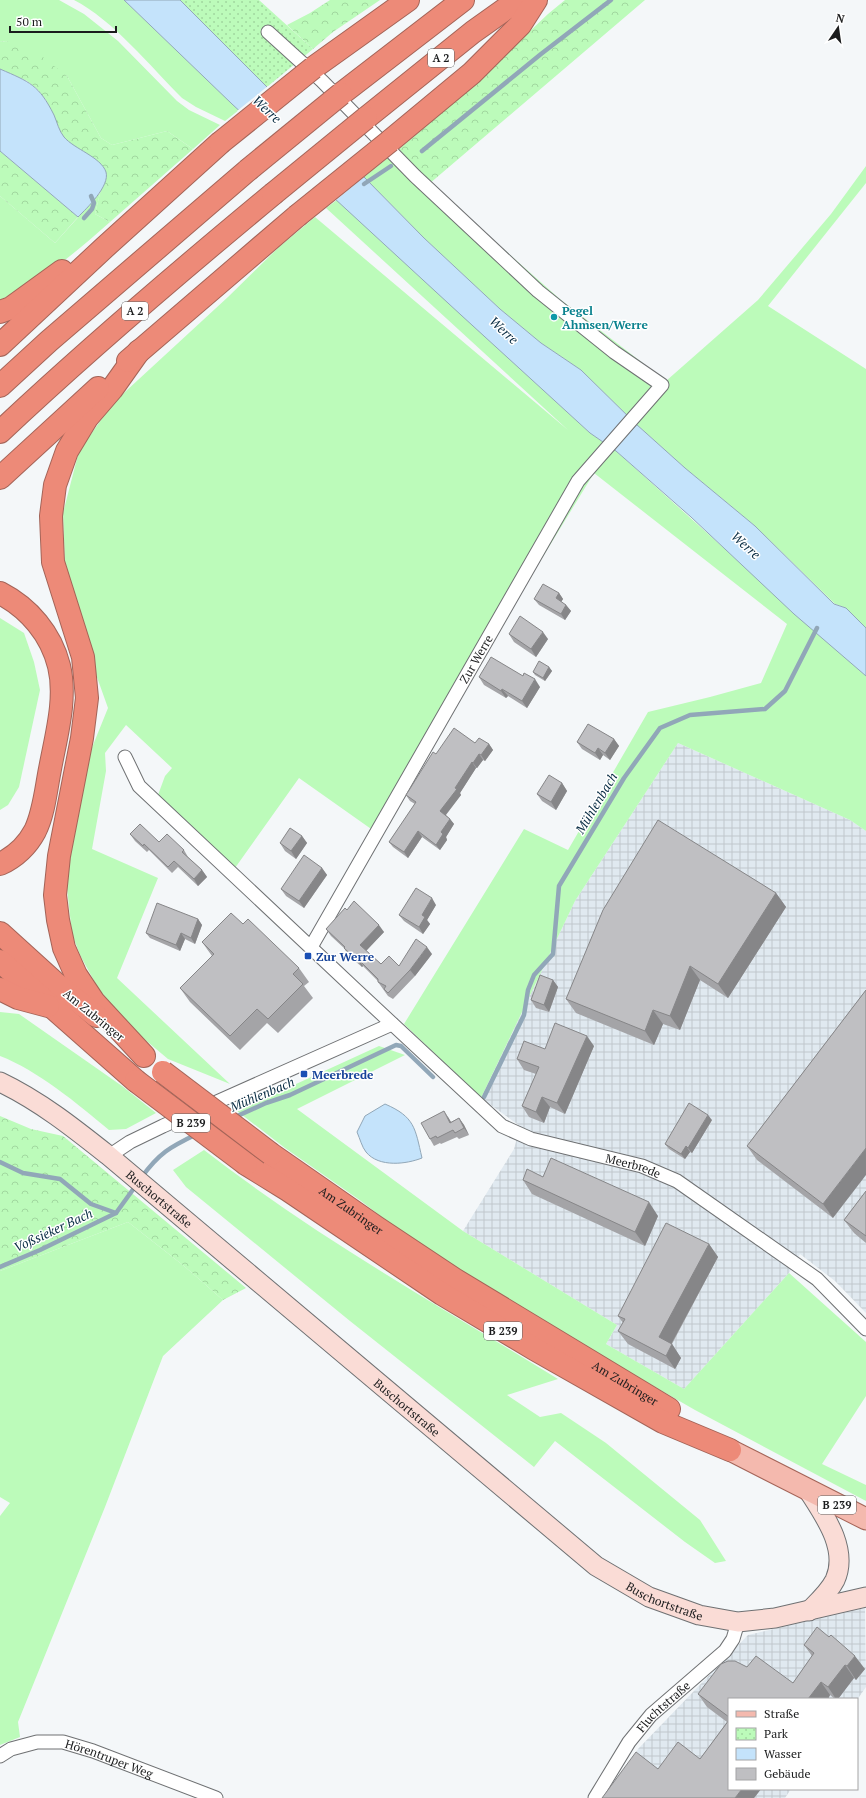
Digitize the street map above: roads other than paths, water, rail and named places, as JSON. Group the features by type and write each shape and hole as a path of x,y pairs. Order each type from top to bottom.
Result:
{"highway":[{"path":"0,345 104,247 220,143 313,68 408,0"},
{"name":"A 2","path":"0,386 55,336 248,170 341,94 463,0"},
{"name":"A 2","path":"0,432 45,390 192,262 273,194 473,32 518,0"},
{"path":"0,478 139,351 297,216 472,73 520,25 536,0"},
{"path":"0,312 11,308 83,256 104,247"},
{"path":"139,351 112,389 87,418 67,450 54,485 51,516 53,562 83,657 86,698 82,738 59,856 55,895 58,920 64,948 76,975 94,1002 144,1056"},
{"path":"0,593 14,600 37,620 50,642 59,666 62,687 60,715 45,796 35,831 22,850 0,864"},
{"name":"Am Zubringer","path":"0,933 54,982 163,1072 271,1154 376,1228 454,1278 686,1419 730,1450"},
{"name":"Am Zubringer","path":"0,961 136,1081 246,1164 288,1190 442,1294 536,1350 664,1422 730,1450"},
{"path":"0,989 18,998 51,1006"}],"main road":[{"name":"Buschortstraße","path":"0,1082 20,1092 63,1120 109,1156 596,1566 650,1597 699,1615 738,1622 809,1612 863,1596"},
{"name":"Am Zubringer","path":"730,1450 866,1519"},
{"path":"808,1490 833,1532 837,1547 838,1559 838,1569 835,1580 826,1594 809,1612"}],"street":[{"name":"Zur Werre","path":"268,32 322,81 415,176 538,291 614,352 662,385 593,462 578,481 311,947"},
{"name":"Meerbrede","path":"125,757 139,786 502,1126 531,1139 642,1166 677,1181 817,1279 866,1329"},
{"path":"109,1156 130,1142 163,1126 392,1024"},
{"name":"Fluchtstraße","path":"596,1798 629,1742 651,1715 725,1651 733,1639 738,1622"},
{"name":"Hörentruper Weg","path":"0,1756 11,1749 37,1742 63,1742 93,1751 216,1798"}],"water":[{"name":"Werre","path":"124,0 180,0 267,87 364,177 424,238 500,309 541,343 581,370 636,424 685,468 755,526 834,604 846,608 866,628 866,676 794,614 691,517 616,451 590,433 232,104"},
{"path":"0,69 19,77 33,86 49,105 64,137 99,162 106,172 105,184 97,196 78,217 0,151"},
{"path":"385,1104 395,1109 408,1119 415,1131 422,1158 409,1162 385,1163 378,1161 366,1152 357,1132 365,1116"}],"waterway":[{"path":"422,151 541,54 611,0"},
{"path":"364,184 391,166"},
{"path":"84,218 92,209 94,203 91,196"},
{"name":"Mühlenbach","path":"484,1097 524,1015 528,990 534,975 553,954 559,886 624,778 660,728 690,715 765,709 785,691 817,628"},
{"name":"Mühlenbach","path":"233,1118 266,1103 290,1095 396,1045 401,1046 433,1077"},
{"name":"Mühlenbach","path":"141,1178 147,1169 166,1152 179,1143 197,1134"},
{"path":"0,1162 23,1173 60,1179 91,1204 116,1213"},
{"name":"Voßsieker Bach","path":"0,1267 40,1250 116,1213 137,1184"}],"place":[{"name":"Pegel Ahmsen/Werre","path":"554,317"},
{"name":"Zur Werre","path":"308,956"},
{"name":"Meerbrede","path":"304,1074"}]}
